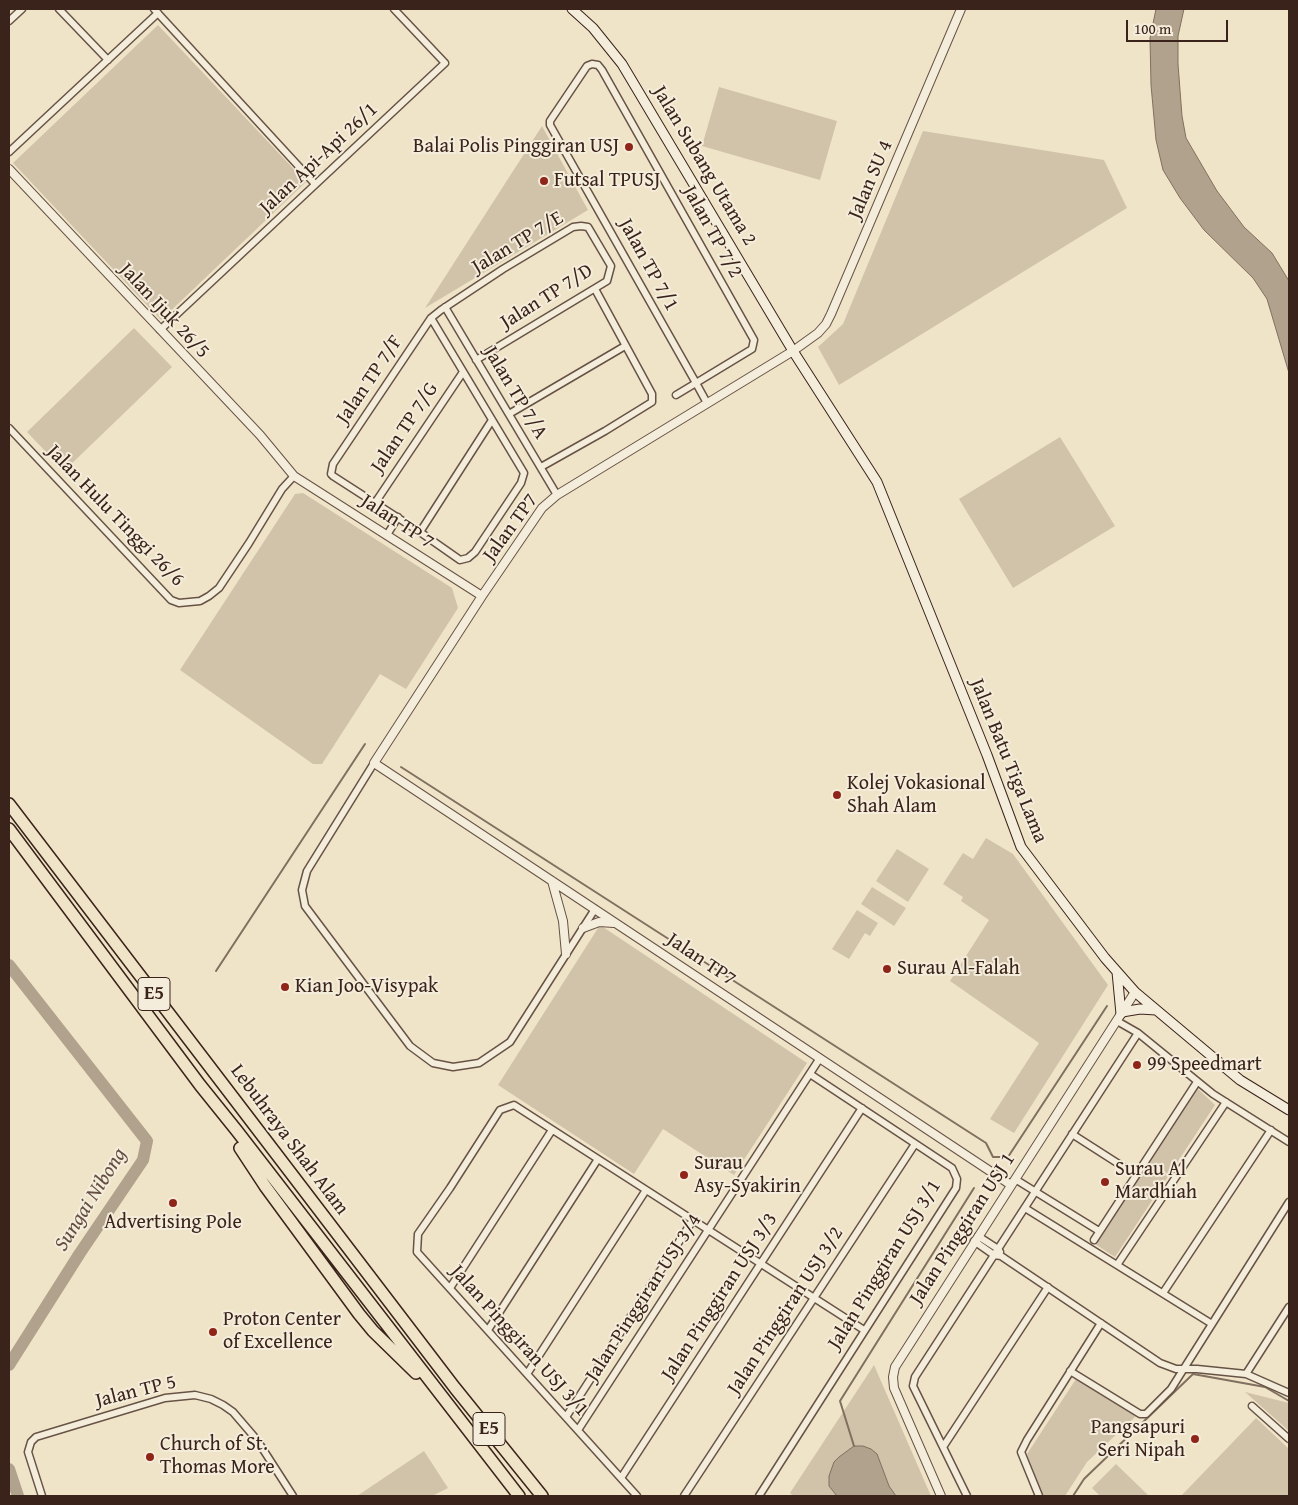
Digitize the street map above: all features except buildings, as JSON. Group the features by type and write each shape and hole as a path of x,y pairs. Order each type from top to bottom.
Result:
{"highway":[{"name":"Lebuhraya Shah Alam","path":"11,806 455,1388 542,1496"},
{"name":"Lebuhraya Shah Alam","path":"9,829 200,1085 519,1496"}],"main road":[{"name":"Jalan Subang Utama 2","path":"572,9 593,28 622,64 793,351"},
{"name":"Jalan Batu Tiga Lama","path":"793,351 877,482 986,756 1020,847 1105,958 1135,992 1240,1080 1289,1110"},
{"path":"1117,972 1120,1016 1140,1009 1156,1010"}],"street":[{"path":"9,21 22,9"},
{"path":"59,9 108,60"},
{"name":"Jalan Api-Api 26/1","path":"160,330 445,63 394,9"},
{"name":"Jalan SU 4","path":"793,351 818,333 826,324 831,314 961,9"},
{"path":"9,152 108,60 156,11 315,184"},
{"name":"Jalan TP 7/2","path":"587,66 595,64 602,70 754,340 752,349 676,395"},
{"name":"Jalan TP 7/1","path":"587,66 550,121 550,125 707,403"},
{"name":"Jalan Ijuk 26/5","path":"9,169 260,435 294,476"},
{"name":"Jalan TP 7/E","path":"445,307 573,227 588,227 602,249"},
{"name":"Jalan TP 7/D","path":"476,360 607,281 611,266 602,249"},
{"path":"540,468 652,402 652,394 595,289"},
{"name":"Jalan TP 7/F","path":"375,502 333,476 331,474 333,464 431,318 445,307"},
{"name":"Jalan TP 7/A","path":"445,307 557,495"},
{"path":"375,502 460,560 468,558 475,552 521,483 524,472 431,318"},
{"path":"509,414 625,346"},
{"name":"Jalan TP7","path":"595,909 510,1042 479,1063 453,1067 433,1062 410,1046 306,906 302,890 307,871 374,763 482,596 542,508 557,495 793,351"},
{"name":"Jalan TP 7/G","path":"375,502 463,372"},
{"path":"420,532 492,420"},
{"name":"Jalan Hulu Tinggi 26/6","path":"9,428 171,600 179,603 200,601 219,588 282,489 294,476"},
{"name":"Jalan TP 7","path":"294,476 482,596"},
{"path":"387,535 398,518"},
{"name":"Jalan TP7","path":"374,763 820,1058 1013,1182"},
{"path":"552,880 563,921 566,954"},
{"path":"583,928 599,922 616,923"},
{"name":"Jalan Pinggiran USJ 1","path":"941,1496 894,1388 892,1377 895,1367 1135,992"},
{"path":"1120,1016 1196,1082 1289,1142"},
{"path":"967,1496 913,1386 915,1377 998,1253 1024,1208 1138,1033"},
{"name":"Jalan Pinggiran USJ 3/4","path":"578,1430 820,1058"},
{"name":"Jalan Pinggiran USJ 3/1","path":"759,1496 956,1188 957,1179 952,1168 810,1074"},
{"path":"1094,1240 1196,1082"},
{"path":"1117,1265 1226,1102"},
{"name":"Jalan Pinggiran USJ 3/1","path":"552,1130 514,1105 500,1110 418,1234 417,1252 637,1496"},
{"name":"Jalan Pinggiran USJ 3/3","path":"621,1478 862,1108"},
{"path":"450,1288 552,1130 864,1330"},
{"path":"1163,1293 1271,1130"},
{"path":"1072,1134 1136,1175"},
{"name":"Jalan Pinggiran USJ 3/2","path":"684,1496 915,1144"},
{"path":"488,1330 598,1159"},
{"path":"1013,1182 1035,1191 1099,1231"},
{"path":"528,1374 646,1190"},
{"path":"1070,1371 1140,1414 1146,1414 1172,1389 1289,1202"},
{"path":"1024,1208 1212,1324"},
{"name":"Jalan Pinggiran USJ 3/4","path":"566,1417 694,1220"},
{"path":"976,1238 1160,1363 1176,1369 1246,1374 1289,1393"},
{"path":"943,1447 1048,1287"},
{"path":"1246,1374 1289,1307"},
{"path":"1039,1496 1021,1452 1101,1323"},
{"name":"Jalan TP 5","path":"42,1496 28,1452 31,1442 36,1437 165,1398 195,1395 211,1399 233,1412 257,1440 293,1496"},
{"path":"1252,1406 1289,1439"}],"shaded area":[{"path":"1156,9 1184,9 1178,36 1178,64 1182,116 1186,138 1217,191 1244,227 1272,253 1289,281 1289,373 1267,299 1253,278 1204,230 1180,198 1163,170 1156,140 1151,85 1150,38"},
{"path":"158,25 306,182 161,320 13,163"},
{"path":"719,87 837,121 820,180 702,146"},
{"path":"542,126 588,210 425,308"},
{"path":"923,131 1104,160 1127,208 839,385 818,347 843,324"},
{"path":"134,328 172,367 64,471 27,432"},
{"path":"1060,437 1115,526 1013,588 959,499"},
{"path":"303,493 452,588 458,608 406,689 380,674 322,764 313,764 180,670 295,494"},
{"path":"986,838 1013,854 1108,985 1014,1133 990,1119 1039,1043 950,981 989,920 961,901 963,897 943,884 963,853 973,859"},
{"path":"897,849 929,869 908,902 876,881"},
{"path":"872,887 906,908 894,926 861,904"},
{"path":"857,910 878,923 870,936 865,933 849,959 832,949"},
{"path":"600,925 807,1063 734,1175 663,1129 634,1174 498,1085"},
{"path":"1196,1087 1215,1105 1115,1257 1095,1244"},
{"path":"874,1365 931,1496 793,1496 790,1493"},
{"path":"1076,1379 1136,1416 1087,1462 1065,1496 1043,1496 1027,1454"},
{"path":"1245,1392 1289,1403 1289,1431"},
{"path":"1256,1418 1289,1449 1289,1496 1181,1496"},
{"path":"854,1446 863,1446 877,1454 889,1486 896,1496 837,1496 829,1486 829,1476 834,1462"},
{"path":"424,1451 448,1488 432,1496 357,1496"},
{"path":"1116,1464 1149,1496 1100,1496 1092,1488"}],"waterway":[{"path":"216,971 365,744"},
{"path":"401,767 986,1143 993,1157 1008,1157 1107,1006"},
{"name":"Sungai Nibong","path":"9,965 147,1141 143,1160 80,1253 9,1365"},
{"path":"854,1446 840,1401 974,1188"},
{"path":"1073,1496 1084,1479 1193,1374 1265,1387 1289,1401"},
{"name":"Sungai Nibong","path":"9,1469 18,1496"}],"place":[{"name":"Balai Polis Pinggiran USJ","path":"629,147"},
{"name":"Futsal TPUSJ","path":"544,181"},
{"name":"Kolej Vokasional Shah Alam","path":"837,795"},
{"name":"Surau Al-Falah","path":"887,969"},
{"name":"Kian Joo-Visypak","path":"285,987"},
{"name":"99 Speedmart","path":"1137,1065"},
{"name":"Surau Asy-Syakirin","path":"684,1175"},
{"name":"Surau Al Mardhiah","path":"1105,1182"},
{"name":"Advertising Pole","path":"173,1203"},
{"name":"Proton Center of Excellence","path":"213,1332"},
{"name":"Pangsapuri Seri Nipah","path":"1195,1439"},
{"name":"Church of St. Thomas More","path":"150,1457"}]}
